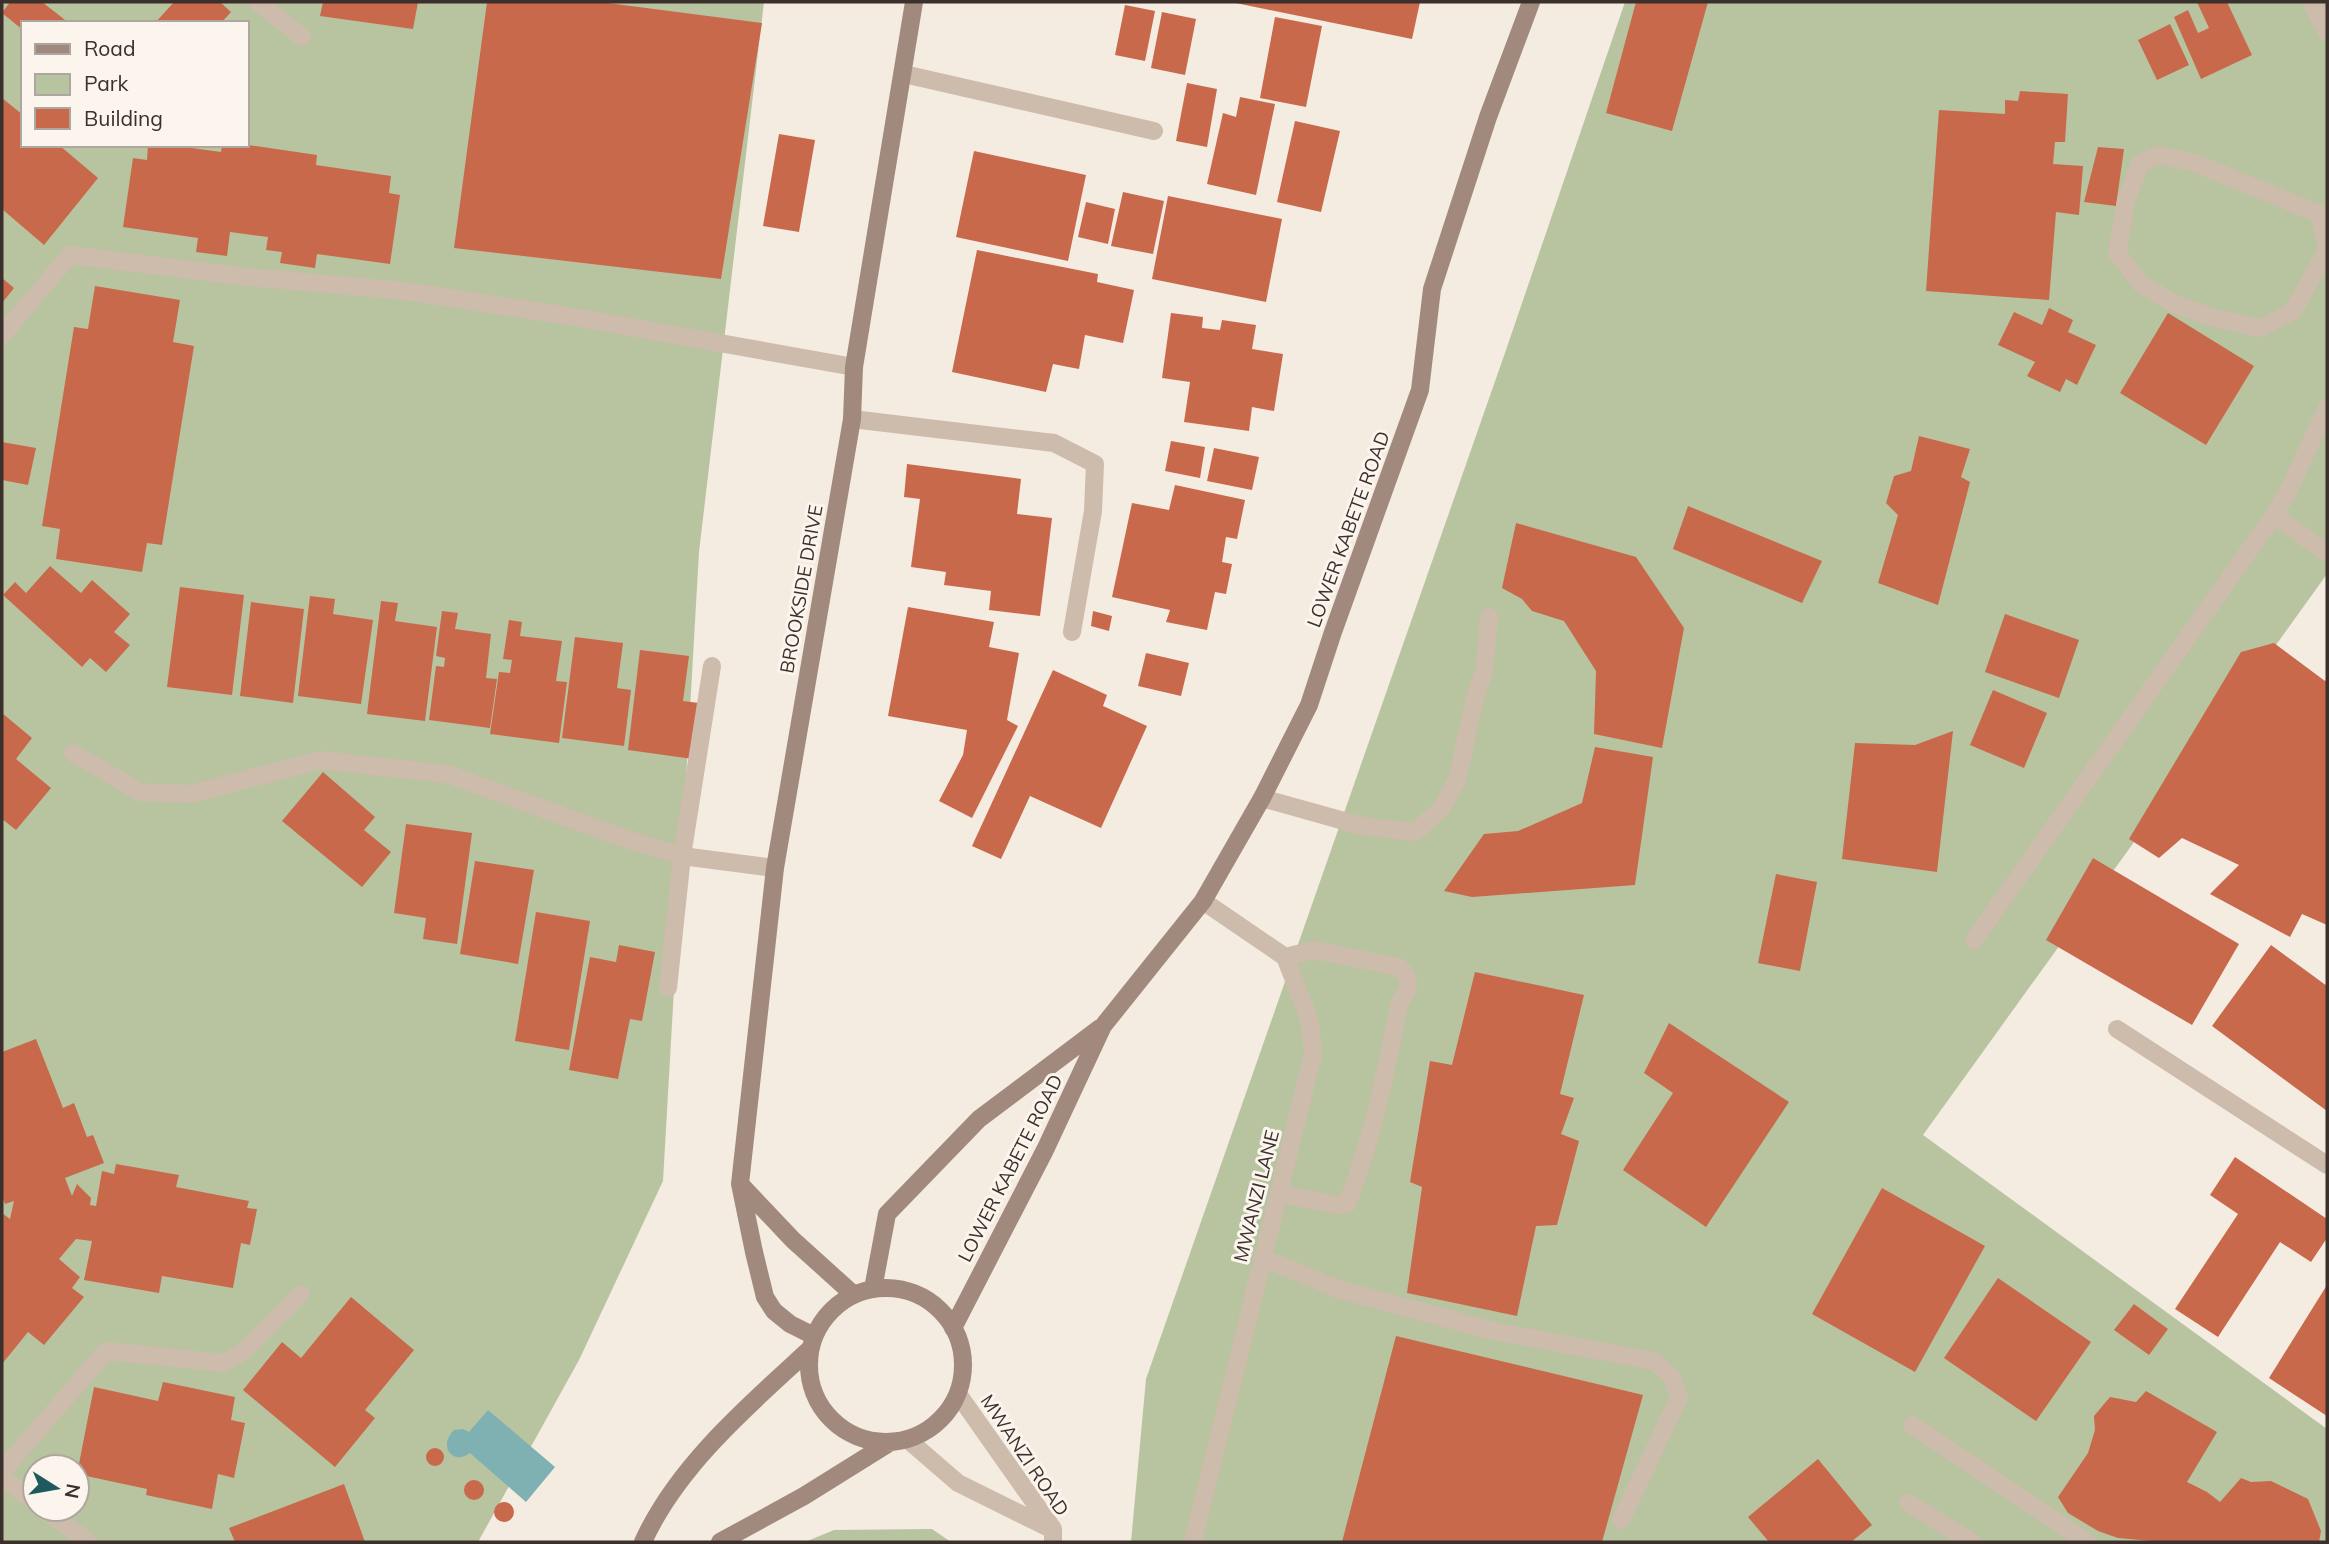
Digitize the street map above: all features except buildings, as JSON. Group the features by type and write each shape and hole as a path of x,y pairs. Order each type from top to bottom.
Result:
{"main road":[{"name":"BROOKSIDE DRIVE","path":"812,1342 774,1311 765,1297 740,1184 775,869 852,419 854,367 914,2"},
{"name":"LOWER KABETE ROAD","path":"953,1328 1045,1150 1103,1026 1203,901 1262,798 1309,705 1420,390 1432,289 1488,117 1531,2"},
{"name":"LOWER KABETE ROAD","path":"873,1289 887,1214 979,1119 1103,1026"},
{"path":"740,1184 793,1240 854,1294"},
{"path":"643,1542 654,1516 708,1447 812,1342 831,1311 854,1294 891,1288 919,1296 943,1312 960,1346 962,1365 958,1394 946,1414 928,1430 898,1441 720,1542"},
{"path":"812,1342 810,1377 819,1404 828,1415 837,1425 861,1439 898,1441"}],"street":[{"path":"258,2 302,37"},
{"path":"2311,2 2327,32"},
{"path":"904,74 1154,131"},
{"path":"2159,155 2194,163 2319,214 2327,248 2293,311 2260,328 2211,317 2175,304 2141,284 2118,253 2126,200 2141,163 2159,155"},
{"path":"2,335 70,255 248,277 404,291 568,316 854,367"},
{"path":"1974,940 2274,514 2287,493 2327,408"},
{"path":"852,419 1054,443 1095,464 1093,511 1072,632"},
{"path":"2274,514 2327,553"},
{"path":"1262,798 1362,826 1415,832 1441,809 1457,781 1475,698 1484,673 1489,617"},
{"path":"668,988 682,856 712,666"},
{"path":"73,753 140,792 191,794 320,760 447,774 628,840 682,856 775,869"},
{"path":"1203,901 1285,957 1314,950 1399,967 1408,980 1408,990 1400,1000 1363,1161 1347,1204 1338,1205 1279,1194"},
{"name":"MWANZI LANE","path":"1193,1542 1312,1054 1311,1030 1306,1011 1285,957"},
{"path":"2118,1029 2327,1165"},
{"path":"1263,1258 1338,1289 1493,1331 1654,1361 1672,1377 1679,1398 1620,1520"},
{"path":"2,1471 106,1351 223,1363 242,1353 301,1294"},
{"name":"MWANZI ROAD","path":"958,1394 1053,1536"},
{"path":"1912,1425 2087,1542"},
{"path":"898,1441 958,1483 1053,1536"},
{"path":"2,1477 21,1491"},
{"path":"1908,1503 1972,1542"},
{"path":"63,1523 88,1542"}],"green space":[{"path":"2,2 764,2 699,552 663,1181 579,1360 478,1542 2,1542"},
{"path":"1625,2 2327,2 2327,574 1923,1135 2327,1429 2327,1542 1131,1542 1146,1379"},
{"path":"932,1529 951,1542 805,1542 834,1530"}],"water":[{"path":"488,1410 555,1467 526,1502 470,1453 453,1456 447,1448 449,1436 454,1430 463,1429 469,1432"}]}
